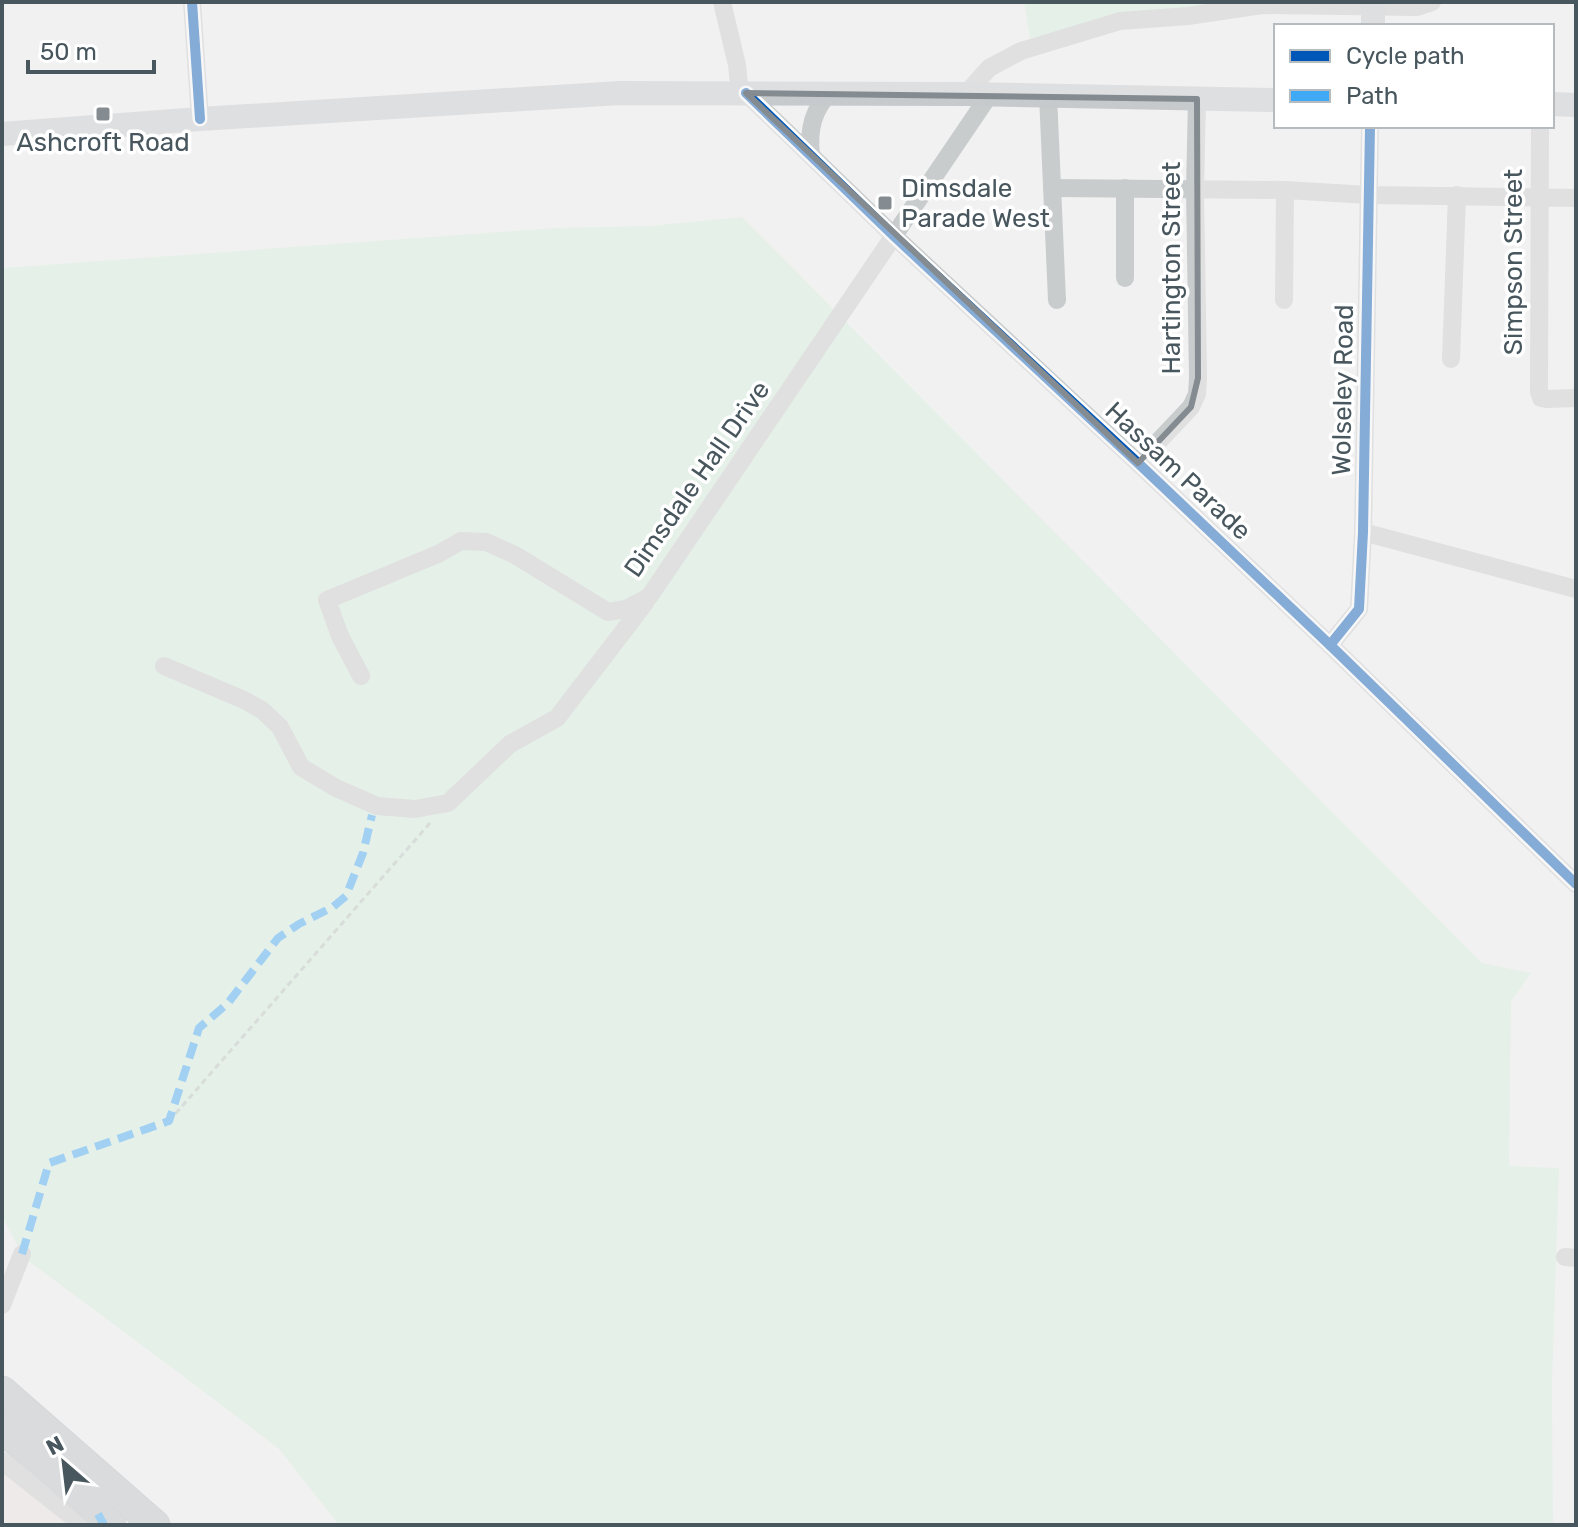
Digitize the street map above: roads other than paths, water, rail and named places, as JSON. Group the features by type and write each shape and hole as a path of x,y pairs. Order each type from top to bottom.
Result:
{"highway":[{"path":"2,1391 155,1525"},
{"path":"2,1428 96,1522"}],"main road":[{"path":"2,134 620,93 978,94 1274,100"},
{"path":"1554,104 1576,105"}],"street":[{"path":"192,2 200,119"},
{"path":"722,2 743,93"},
{"name":"Dimsdale Hall Drive","path":"361,676 340,636 327,600 438,554 461,541 486,542 515,555 608,612 626,609 649,597 895,237 978,94 989,68 1021,51 1120,21 1289,4 1376,15 1432,2"},
{"name":"Hassam Parade","path":"743,93 1330,645 1576,884"},
{"path":"811,155 813,118 830,93"},
{"path":"1048,95 1057,300"},
{"name":"Hartington Street","path":"1138,463 1191,407 1197,394 1197,99"},
{"name":"Wolseley Road","path":"1330,645 1359,609 1370,128"},
{"name":"Simpson Street","path":"1540,128 1539,392 1541,398 1576,398"},
{"path":"1052,188 1285,190 1369,195 1576,198"},
{"path":"1125,188 1125,278"},
{"path":"1284,300 1285,190"},
{"path":"1451,359 1457,195"},
{"path":"1363,532 1576,589"},
{"path":"164,666 262,710 280,727 301,767 336,788 377,806 415,809 448,803 510,744 557,718 649,597"},
{"path":"2,1305 22,1254"},
{"path":"2,1461 96,1522 117,1491"}],"place":[{"name":"Ashcroft Road","path":"103,114"},
{"name":"Dimsdale Parade West","path":"885,203"}]}
